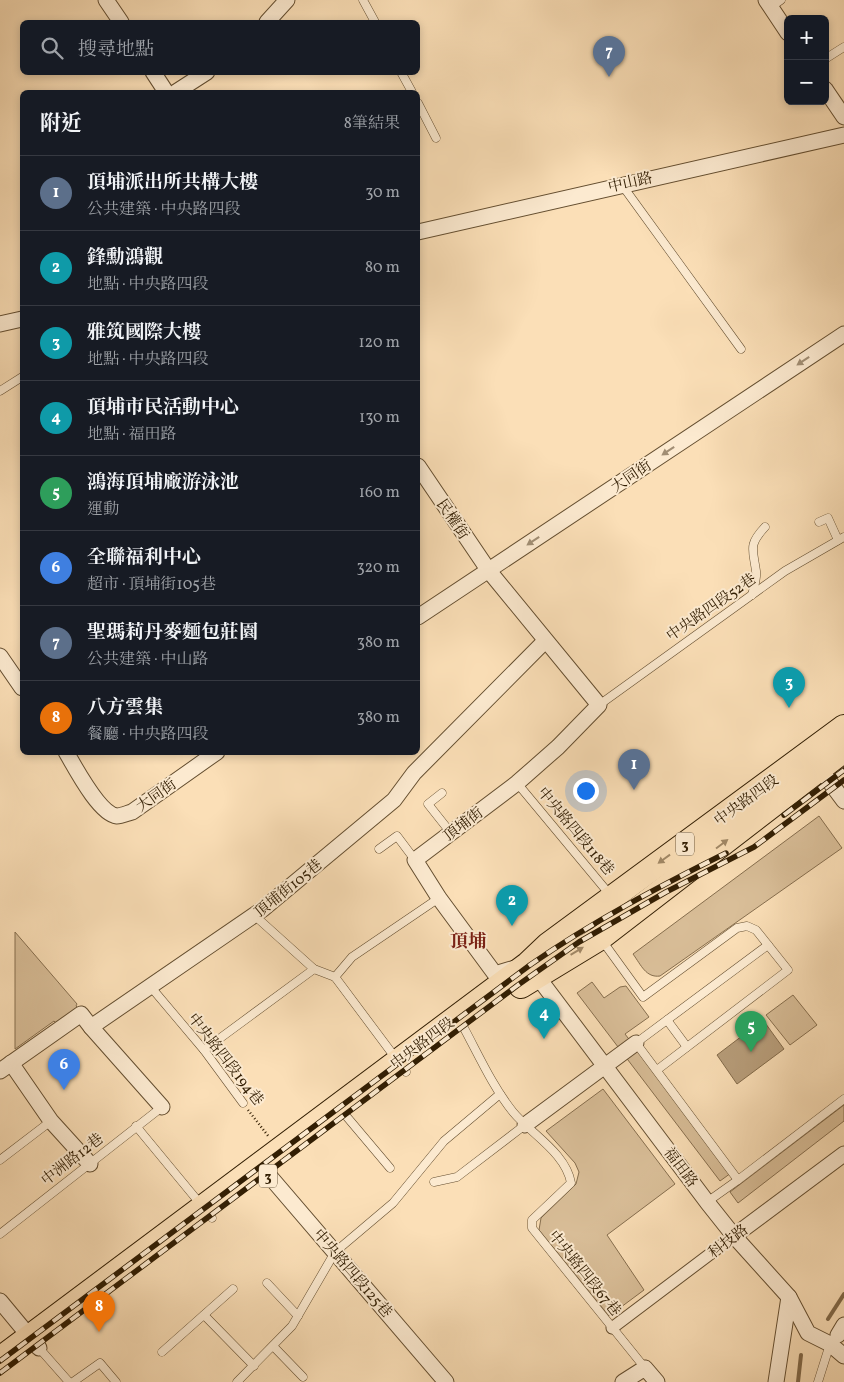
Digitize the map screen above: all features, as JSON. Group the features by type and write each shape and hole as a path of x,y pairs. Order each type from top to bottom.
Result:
{"main road":[{"name":"中央路四段","path":"264,1170 279,1150 402,1066 531,970 600,938 814,761 844,727"},
{"name":"中央路四段","path":"0,1375 35,1342 207,1212 264,1170 347,1117 402,1066 464,1028 531,970 548,945 613,897 814,761 844,750"},
{"name":"中央路四段","path":"0,1359 35,1342"}],"street":[{"path":"106,0 120,20"},
{"path":"269,20 287,0"},
{"path":"772,2 784,25"},
{"path":"155,75 165,90"},
{"path":"179,90 202,75"},
{"path":"829,95 844,117"},
{"name":"中山路","path":"420,232 621,184 844,135"},
{"path":"0,324 20,320"},
{"name":"大同街","path":"420,616 844,334"},
{"name":"民權街","path":"420,469 489,571"},
{"path":"489,571 599,705"},
{"name":"頂埔街105巷","path":"91,1027 254,915 394,800 414,773 545,641"},
{"path":"0,656 20,685"},
{"name":"頂埔街","path":"416,860 517,783 558,747 599,705"},
{"name":"大同街","path":"68,755 99,804 108,812 117,816 132,812 213,755"},
{"path":"814,761 844,801"},
{"path":"416,860 439,898 495,974 531,970"},
{"name":"福田路","path":"531,970 707,1202 734,1236 788,1297 808,1333 837,1335 844,1356"},
{"path":"90,1164 6,1067 81,1014 162,1107"},
{"path":"525,1125 636,1043"},
{"name":"科技路","path":"612,1328 844,1154"},
{"name":"中央路四段125巷","path":"264,1170 446,1382"},
{"path":"776,1382 788,1297"},
{"path":"0,1302 35,1342"},
{"path":"623,1382 645,1368 657,1382"}],"lane":[{"path":"363,0 373,20"},
{"path":"829,56 844,47"},
{"path":"403,75 411,90"},
{"path":"420,107 436,138"},
{"path":"621,184 741,349"},
{"path":"0,391 20,378"},
{"path":"819,522 828,518 841,539"},
{"path":"752,595 756,578 752,557 754,538 764,527"},
{"name":"中央路四段52巷","path":"599,705 785,571 841,539"},
{"name":"中央路四段118巷","path":"517,783 613,897"},
{"path":"442,793 428,804 450,833"},
{"path":"379,849 397,836 416,860"},
{"path":"335,977 352,957 439,898"},
{"path":"254,915 314,969 335,977 402,1066"},
{"path":"600,938 643,997 737,928 747,926 756,930 788,970 657,1070"},
{"path":"738,1180 636,1043 768,945"},
{"path":"204,1050 314,969"},
{"name":"中央路四段194巷","path":"150,986 204,1050 243,1103"},
{"path":"667,1020 687,1047"},
{"name":"中央路四段67巷","path":"464,1028 500,1094 525,1125 560,1160 570,1175 572,1183 532,1220 532,1228 645,1368"},
{"path":"237,1382 292,1326 335,1252 393,1203 444,1141 500,1094"},
{"path":"707,1202 844,1099"},
{"name":"中洲路12巷","path":"0,1234 162,1107"},
{"path":"347,1117 390,1168"},
{"path":"0,1160 51,1121"},
{"path":"434,1182 457,1177 525,1125"},
{"path":"136,1126 207,1212"},
{"path":"267,1283 298,1316"},
{"path":"162,1352 232,1289"},
{"path":"204,1315 254,1366"},
{"path":"818,1382 837,1335"},
{"path":"35,1342 69,1382"},
{"path":"273,1346 303,1377"},
{"path":"73,1382 100,1363 116,1382"}],"path":[{"name":"中央路四段194巷","path":"243,1103 279,1150"}],"shaded area":[{"path":"819,816 842,848 660,976 651,975 644,970 633,954"},
{"path":"15,932 77,1004 78,1008 58,1025 54,1021 15,1049"},
{"path":"592,982 604,998 620,987 626,986 649,1017 625,1034 731,1173 720,1181 577,993"},
{"path":"793,995 817,1025 790,1045 766,1015"},
{"path":"763,1020 784,1049 737,1084 717,1055"},
{"path":"603,1089 675,1184 607,1235 644,1290 609,1316 539,1230 541,1218 576,1184 579,1172 575,1163 546,1131"},
{"path":"844,1105 844,1121 738,1203 730,1192"}],"waterway":[{"path":"828,1319 844,1294"},
{"path":"798,1382 801,1355"}],"railway":[{"path":"784,815 844,770"},
{"path":"0,1373 518,985 579,942 666,892 754,847 844,780"},
{"path":"0,1361 530,965 577,934 675,879 726,853"}],"place":[{"name":"聖瑪莉丹麥麵包莊園","path":"609,77"},
{"name":"雅筑國際大樓","path":"789,708"},
{"name":"頂埔派出所共構大樓","path":"634,790"},
{"name":"鋒勳鴻觀","path":"512,926"},
{"name":"頂埔市民活動中心","path":"544,1039"},
{"name":"鴻海頂埔廠游泳池","path":"751,1052"},
{"name":"全聯福利中心","path":"64,1090"},
{"name":"八方雲集","path":"99,1332"}],"district":[{"name":"頂埔","path":"468,941"}]}
